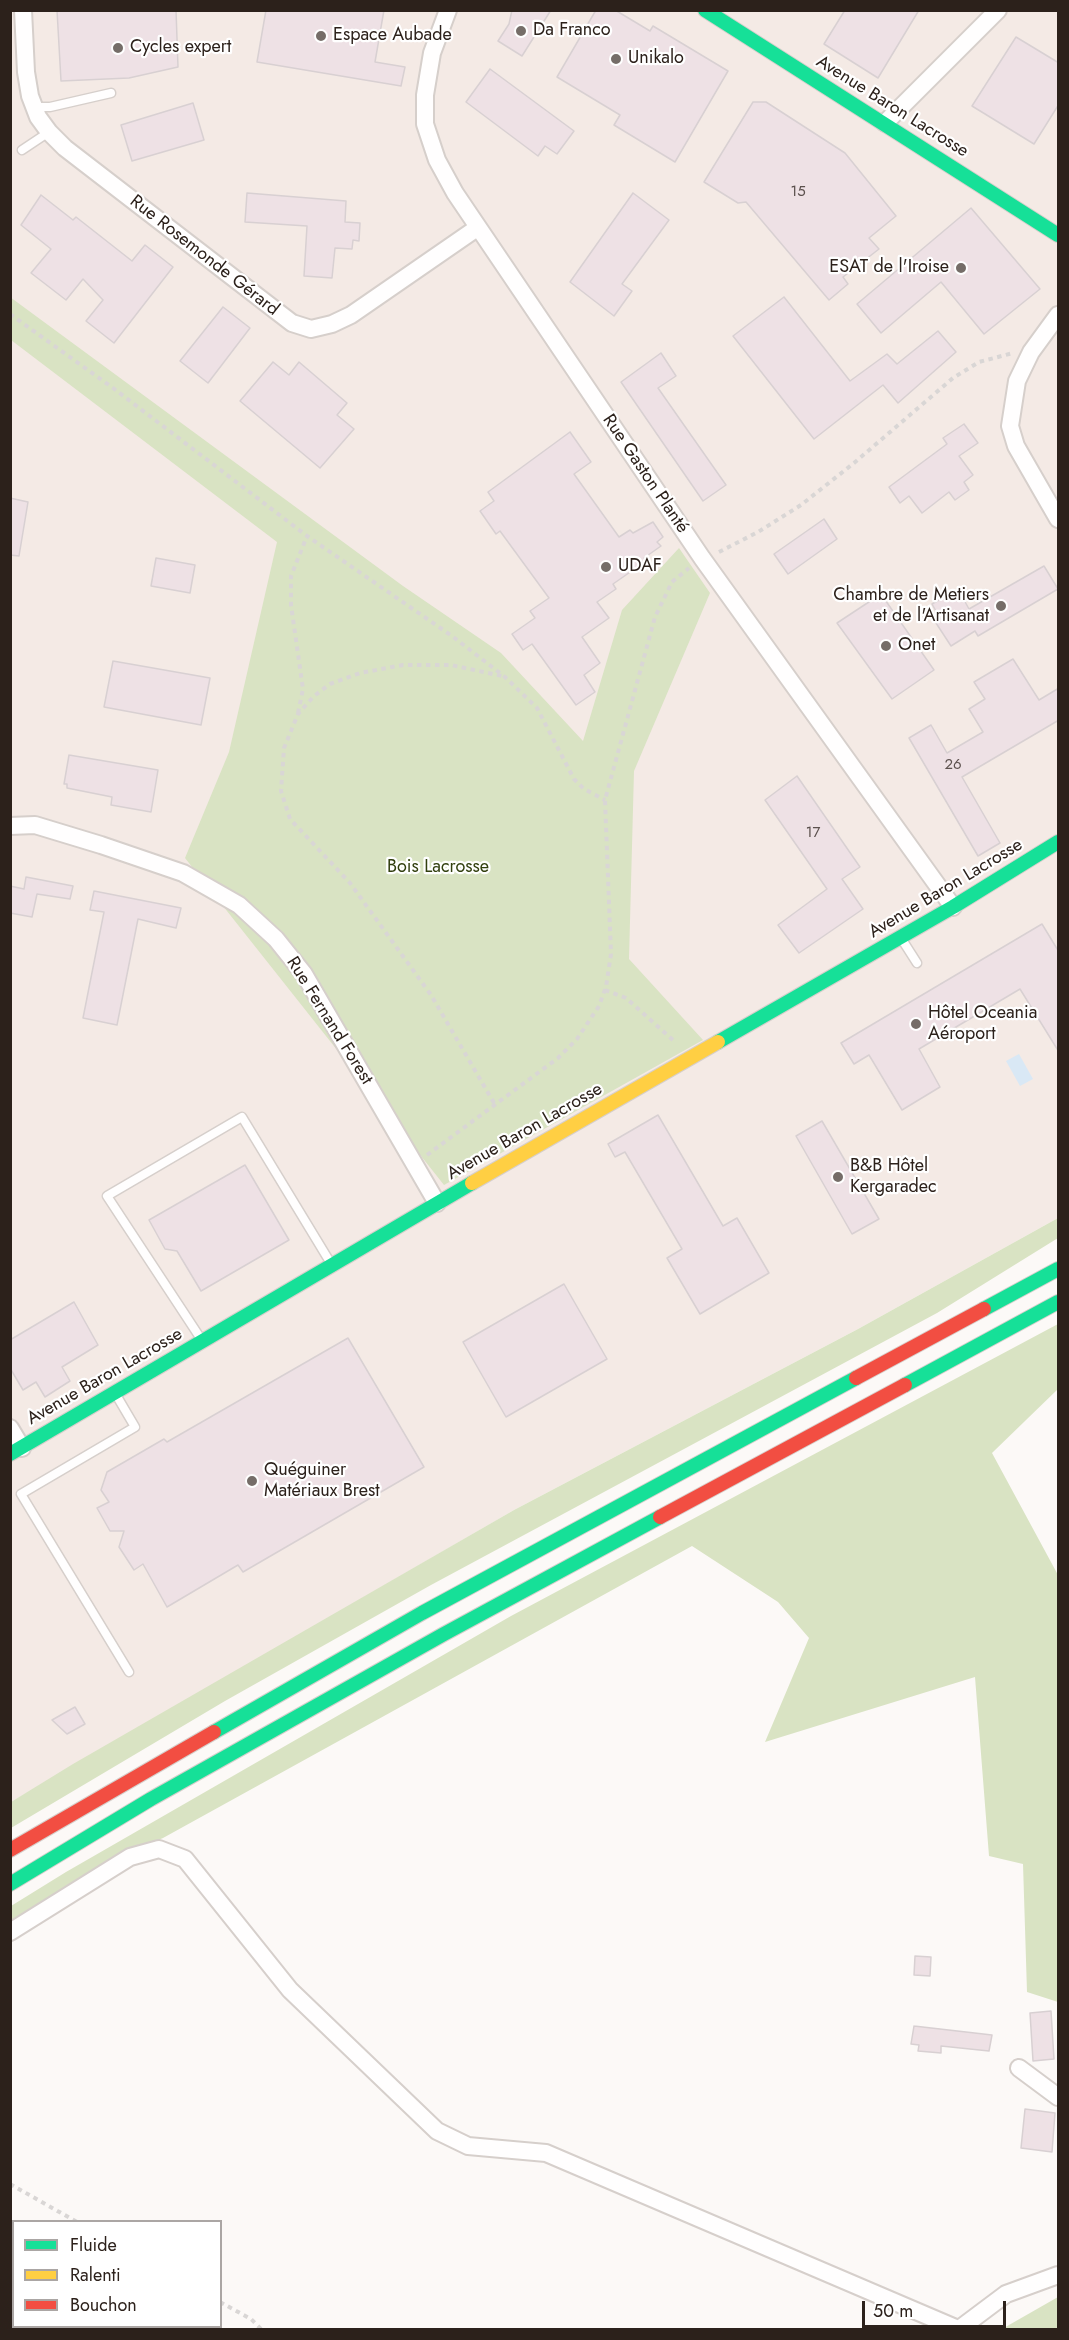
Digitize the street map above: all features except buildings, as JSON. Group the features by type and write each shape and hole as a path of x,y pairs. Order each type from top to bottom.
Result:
{"main road":[{"name":"Avenue Baron Lacrosse","path":"705,10 1059,235"},
{"name":"Avenue Baron Lacrosse","path":"16,1451 437,1203 953,907 1059,842"},
{"path":"10,1850 422,1613 1059,1269"},
{"path":"10,1884 151,1799 444,1634 1059,1302"}],"street":[{"name":"Rue Rosemonde Gérard","path":"23,10 26,72 34,107 49,132 65,148 272,310 292,323 311,329 332,324 351,315 477,228"},
{"name":"Rue Gaston Planté","path":"448,10 432,53 424,95 425,124 437,160 477,228 702,558 953,907"},
{"path":"885,123 998,10"},
{"path":"1059,315 1031,352 1017,381 1010,426 1016,446 1059,519"},
{"name":"Rue Fernand Forest","path":"10,826 35,825 112,848 183,873 239,905 276,939 304,974 437,1203"},
{"path":"10,1428 16,1451"},
{"path":"10,1932 130,1857 159,1849 185,1859 290,1990 437,2131 468,2146 546,2153 958,2329 1006,2294 1059,2275"},
{"path":"1019,2068 1059,2097"}],"lane":[{"path":"34,107 50,107 111,93"},
{"path":"22,150 49,132"},
{"path":"901,937 916,963"},
{"path":"202,1341 107,1196 242,1117 332,1265"},
{"path":"115,1393 135,1427 21,1494 129,1672"}],"path":[{"path":"10,314 113,388 307,536 452,636 505,677 537,708 574,779 584,789 605,800"},
{"path":"416,1167 435,1147 558,1058 571,1045 599,1006 605,990 611,954 605,800 655,617 672,582 702,558 740,542 801,505 954,378 979,362 1004,354 1031,352"},
{"path":"307,536 291,576 291,605 303,689 298,714 284,748 281,790 290,819 350,883 431,995 494,1103"},
{"path":"298,714 314,696 330,684 360,673 403,665 451,665 505,677"},
{"path":"605,990 626,998 690,1058"},
{"path":"10,2184 73,2220"},
{"path":"222,2303 251,2319 262,2330"}],"shaded area":[{"path":"11,11 1058,11 1058,1218 858,1329 514,1510 11,1802"}],"green space":[{"name":"Bois Lacrosse","path":"10,297 403,586 501,653 583,741 622,610 679,548 710,593 634,771 629,959 703,1040 444,1185 185,858 229,752 277,542 11,340"},
{"path":"1058,1218 1058,1238 937,1313 431,1585 225,1701 11,1828 11,1802 73,1764 514,1510 858,1329"},
{"path":"1058,1324 1058,1389 992,1453 1058,1575 1058,2002 1027,1992 1023,1864 989,1856 975,1677 765,1742 809,1638 778,1602 692,1546 163,1838 104,1863 11,1924 11,1906 66,1872 511,1616"},
{"path":"1058,2297 1058,2329 1002,2329"}],"water":[{"path":"1019,1054 1033,1079 1020,1086 1006,1061"}],"traffic: fast":[{"path":"705,10 1058,235"},
{"path":"718,1042 953,907 1058,842"},
{"path":"10,1454 472,1183"},
{"path":"984,1309 1058,1269"},
{"path":"905,1385 1058,1302"},
{"path":"214,1732 422,1613 856,1378"},
{"path":"10,1884 151,1799 444,1634 660,1517"}],"traffic: slow":[{"path":"472,1183 718,1042"}],"traffic: jam":[{"path":"856,1378 984,1309"},
{"path":"660,1517 905,1385"},
{"path":"10,1850 214,1732"}],"place":[{"name":"Da Franco","path":"521,31"},
{"name":"Espace Aubade","path":"321,36"},
{"name":"Cycles expert","path":"118,48"},
{"name":"Unikalo","path":"616,59"},
{"name":"ESAT de l'Iroise","path":"961,268"},
{"name":"UDAF","path":"606,567"},
{"name":"Chambre de Metiers et de l'Artisanat","path":"1001,606"},
{"name":"Onet","path":"886,646"},
{"name":"Hôtel Oceania Aéroport","path":"916,1024"},
{"name":"B&B Hôtel Kergaradec","path":"838,1177"},
{"name":"Quéguiner Matériaux Brest","path":"252,1481"}]}
